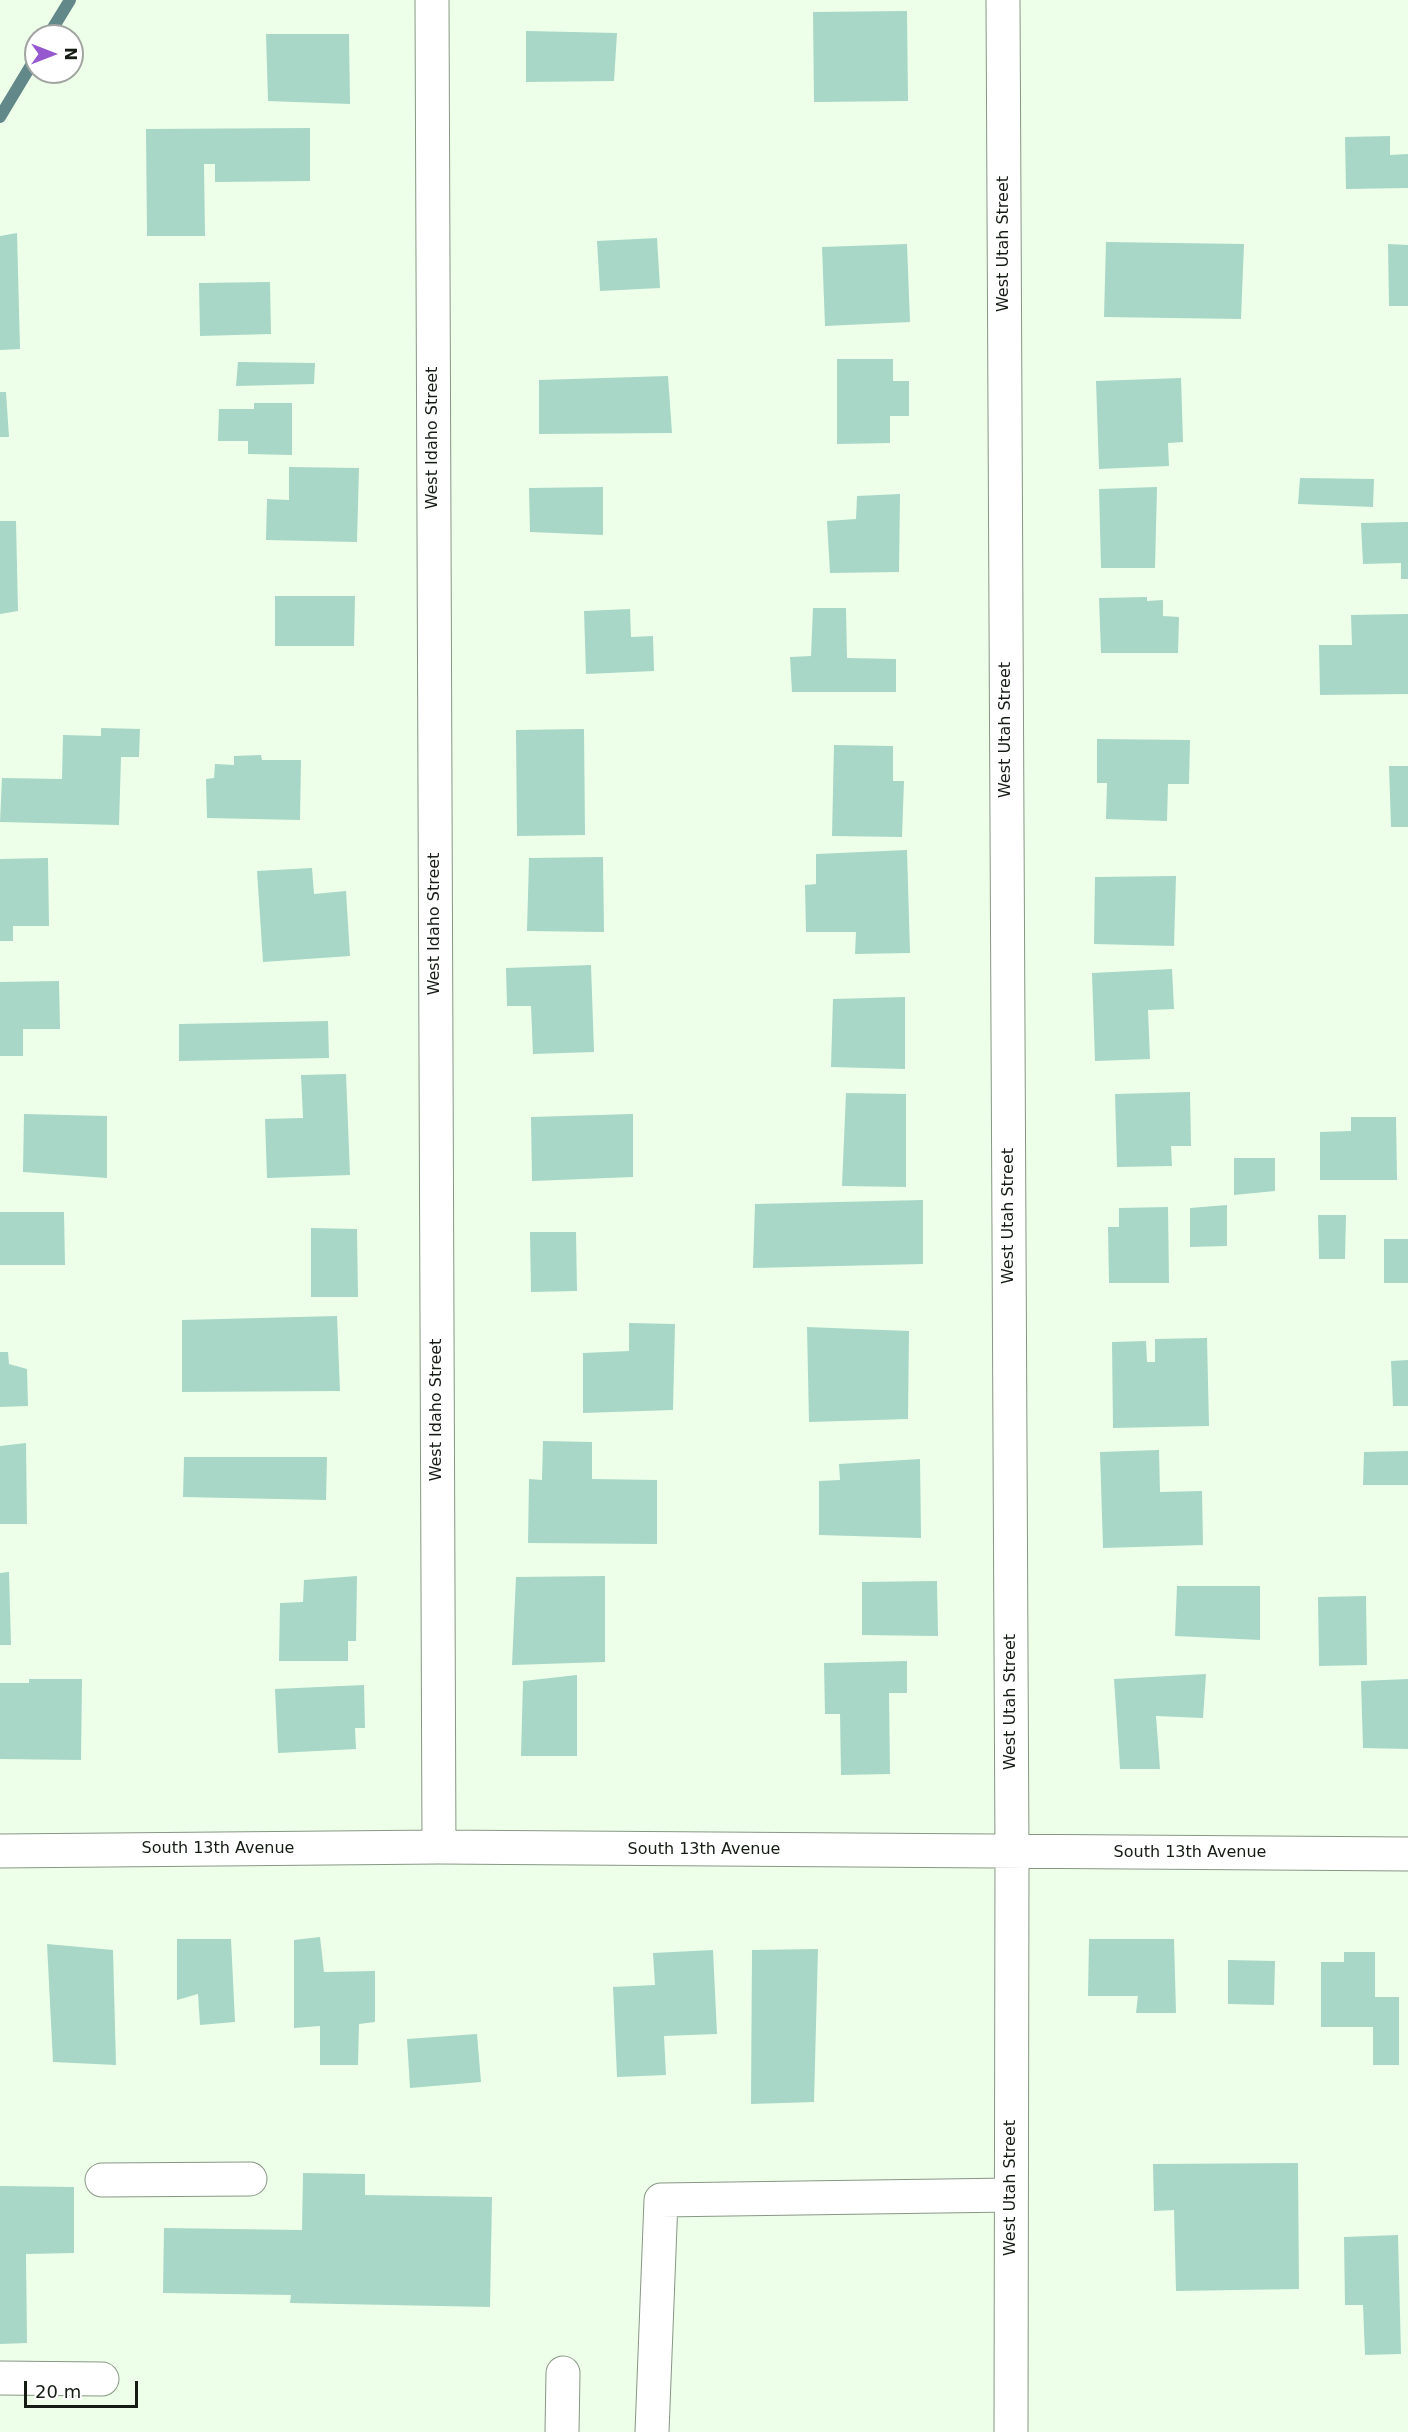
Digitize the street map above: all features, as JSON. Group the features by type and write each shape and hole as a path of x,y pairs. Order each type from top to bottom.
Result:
{"street":[{"name":"West Idaho Street","path":"432,0 439,1847"},
{"name":"West Utah Street","path":"1003,0 1012,1852 1011,2432"},
{"name":"South 13th Avenue","path":"0,1851 439,1847 1408,1854"},
{"path":"102,2180 250,2179"},
{"path":"652,2432 661,2200 1011,2195"},
{"path":"562,2432 563,2373"},
{"path":"0,2378 102,2379"}],"building":[{"path":"907,11 908,101 814,102 813,12"},
{"path":"526,31 617,33 614,81 526,82"},
{"path":"266,34 349,34 350,104 268,101"},
{"path":"310,128 310,181 215,182 215,164 204,164 205,236 147,236 146,129"},
{"path":"1390,136 1390,155 1408,154 1408,188 1346,189 1345,137"},
{"path":"17,233 20,349 0,350 0,236"},
{"path":"657,238 660,288 600,291 597,241"},
{"path":"1106,242 1244,244 1241,319 1104,317"},
{"path":"907,244 910,322 825,326 822,247"},
{"path":"1388,244 1408,245 1408,306 1389,306"},
{"path":"270,282 271,334 200,336 199,283"},
{"path":"837,359 893,359 893,381 909,381 909,416 890,416 890,443 837,444"},
{"path":"238,362 315,363 314,384 236,386"},
{"path":"668,376 672,433 539,434 539,380"},
{"path":"1181,378 1183,442 1168,443 1169,466 1099,469 1096,381"},
{"path":"0,392 6,392 9,437 0,437"},
{"path":"254,403 292,403 292,455 248,454 248,441 218,441 219,409 254,409"},
{"path":"289,467 359,468 357,542 266,540 267,499 289,500"},
{"path":"1300,478 1374,479 1373,507 1298,504"},
{"path":"603,487 603,535 530,532 529,488"},
{"path":"1157,487 1155,568 1101,568 1099,489"},
{"path":"900,494 899,572 830,573 827,521 856,519 857,496"},
{"path":"0,521 16,521 18,611 0,614"},
{"path":"1408,522 1408,579 1401,579 1401,563 1363,564 1361,523"},
{"path":"275,596 355,596 354,646 275,646"},
{"path":"1147,597 1147,601 1163,600 1163,616 1179,617 1178,653 1101,653 1099,598"},
{"path":"813,608 846,608 847,658 896,659 896,692 792,692 790,657 811,656"},
{"path":"630,609 631,637 653,636 654,671 586,674 584,611"},
{"path":"1408,614 1408,694 1320,695 1319,645 1352,645 1351,615"},
{"path":"101,728 140,729 139,757 121,757 119,825 0,822 2,778 62,779 63,735 101,736"},
{"path":"584,729 585,835 517,836 516,730"},
{"path":"1097,739 1190,740 1189,784 1168,784 1167,821 1106,819 1107,783 1097,783"},
{"path":"834,745 893,746 893,781 904,781 902,837 832,836"},
{"path":"261,755 262,760 301,760 300,820 207,818 206,779 214,778 215,764 234,765 234,756"},
{"path":"1389,766 1408,766 1408,827 1391,827"},
{"path":"907,850 910,953 855,954 856,932 806,932 805,885 816,884 816,854"},
{"path":"603,857 604,932 527,931 529,858"},
{"path":"48,858 49,926 13,926 13,941 0,941 0,859"},
{"path":"312,868 314,894 346,891 350,956 263,962 257,871"},
{"path":"1176,876 1174,946 1094,944 1095,877"},
{"path":"591,965 594,1052 533,1054 531,1006 507,1006 506,968"},
{"path":"1172,969 1174,1009 1148,1010 1150,1059 1095,1061 1092,973"},
{"path":"59,981 60,1029 23,1029 23,1056 0,1056 0,982"},
{"path":"905,997 905,1069 831,1067 833,999"},
{"path":"328,1021 329,1058 179,1061 179,1024"},
{"path":"346,1074 350,1175 267,1178 265,1119 303,1118 301,1075"},
{"path":"1190,1092 1191,1146 1171,1146 1172,1166 1117,1167 1115,1094"},
{"path":"846,1093 906,1094 906,1187 842,1186"},
{"path":"24,1114 107,1116 107,1178 23,1172"},
{"path":"633,1114 633,1177 532,1181 531,1117"},
{"path":"1351,1117 1396,1117 1397,1180 1320,1180 1320,1132 1351,1131"},
{"path":"1234,1158 1275,1158 1275,1191 1234,1195"},
{"path":"923,1200 923,1264 753,1268 755,1204"},
{"path":"1227,1205 1227,1246 1190,1247 1190,1208"},
{"path":"1168,1207 1169,1283 1109,1283 1108,1227 1119,1227 1119,1208"},
{"path":"0,1212 64,1212 65,1265 0,1265"},
{"path":"1318,1215 1346,1215 1345,1259 1319,1259"},
{"path":"311,1228 357,1229 358,1297 311,1297"},
{"path":"530,1232 576,1232 577,1291 531,1292"},
{"path":"1384,1239 1408,1239 1408,1283 1384,1283"},
{"path":"337,1316 340,1391 182,1392 182,1320"},
{"path":"629,1323 675,1324 673,1410 583,1413 583,1353 629,1351"},
{"path":"807,1327 909,1331 908,1419 809,1422"},
{"path":"1207,1338 1209,1426 1113,1428 1112,1342 1146,1341 1147,1362 1155,1362 1155,1339"},
{"path":"0,1352 8,1352 9,1364 27,1369 28,1406 0,1407"},
{"path":"1408,1360 1408,1406 1393,1406 1391,1361"},
{"path":"543,1441 592,1442 592,1479 657,1480 657,1544 528,1543 529,1479 542,1480"},
{"path":"26,1443 27,1524 0,1524 0,1446"},
{"path":"1159,1450 1160,1492 1202,1491 1203,1545 1103,1548 1100,1452"},
{"path":"1408,1451 1408,1485 1363,1485 1364,1452"},
{"path":"184,1457 327,1457 326,1500 183,1497"},
{"path":"920,1459 921,1538 819,1535 819,1481 840,1480 839,1464"},
{"path":"9,1572 11,1645 0,1645 0,1573"},
{"path":"357,1576 356,1641 348,1641 348,1661 279,1661 280,1603 303,1602 304,1580"},
{"path":"605,1576 605,1662 512,1665 516,1577"},
{"path":"937,1581 938,1636 862,1635 862,1582"},
{"path":"1177,1586 1260,1586 1260,1640 1175,1636"},
{"path":"1366,1596 1367,1665 1319,1666 1318,1597"},
{"path":"907,1661 907,1693 889,1693 890,1774 841,1775 840,1714 825,1714 824,1663"},
{"path":"1206,1674 1203,1718 1156,1716 1160,1769 1120,1769 1114,1679"},
{"path":"577,1675 577,1756 521,1756 523,1681"},
{"path":"29,1679 82,1679 81,1760 0,1759 0,1683 29,1683"},
{"path":"1408,1679 1408,1749 1363,1748 1361,1681"},
{"path":"364,1685 365,1728 355,1728 356,1749 278,1753 275,1689"},
{"path":"320,1937 324,1972 375,1971 375,2022 359,2024 358,2065 320,2065 320,2026 294,2028 294,1940"},
{"path":"177,1939 231,1939 235,2022 200,2025 198,1994 177,2000"},
{"path":"1089,1939 1174,1939 1176,2013 1136,2013 1138,1996 1088,1996"},
{"path":"47,1944 113,1950 116,2065 53,2062"},
{"path":"818,1949 814,2102 751,2104 752,1950"},
{"path":"713,1950 717,2034 664,2036 666,2075 617,2077 613,1987 655,1985 653,1953"},
{"path":"1344,1952 1375,1952 1375,1997 1399,1997 1399,2065 1373,2065 1373,2027 1321,2027 1321,1962 1344,1962"},
{"path":"1228,1960 1275,1961 1274,2005 1228,2004"},
{"path":"477,2034 481,2082 410,2088 407,2039"},
{"path":"1298,2163 1299,2289 1176,2291 1174,2210 1154,2211 1153,2164"},
{"path":"303,2173 365,2174 365,2195 492,2197 490,2307 290,2303 291,2295 163,2293 164,2228 302,2230"},
{"path":"0,2186 74,2187 74,2253 26,2254 27,2343 0,2344"},
{"path":"1398,2235 1401,2354 1365,2355 1363,2305 1345,2305 1344,2237"}],"waterway":[{"path":"55,24 70,0"},
{"path":"0,117 24,77"}]}
